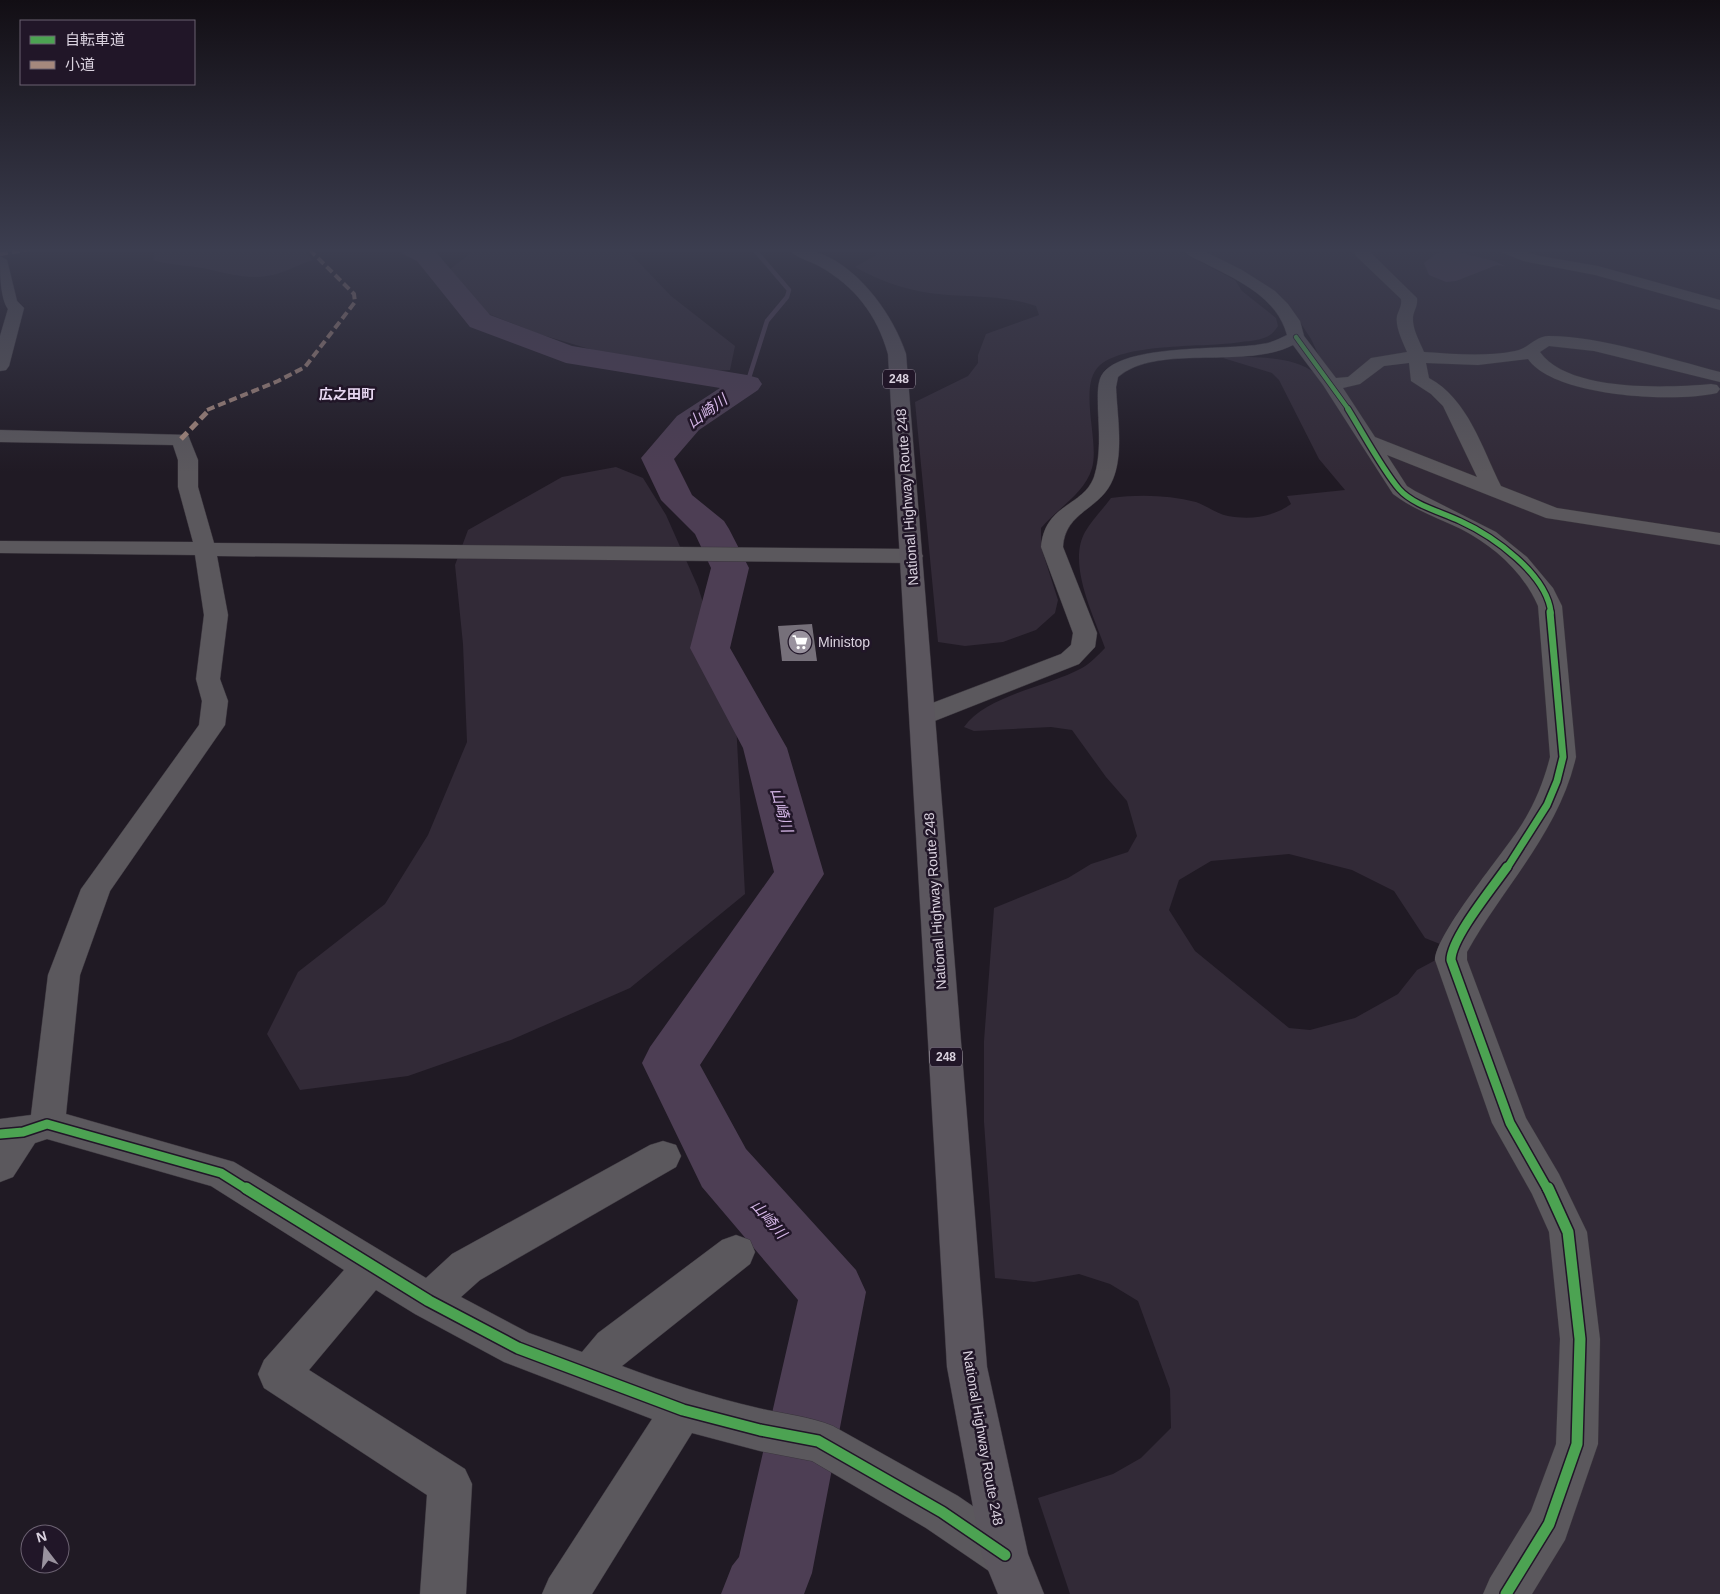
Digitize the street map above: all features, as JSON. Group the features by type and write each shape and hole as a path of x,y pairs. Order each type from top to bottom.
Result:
{"highway":[{"name":"National Highway Route 248","path":"886,323 894,339 897,354 967,1367 1013,1575"}],"street":[{"path":"0,366 12,323"},
{"path":"1292,323 1296,337 1331,383 1400,490 1414,501 1472,526 1491,539 1524,567 1542,588 1550,606 1564,757 1561,774 1538,820 1451,952 1452,960 1510,1123 1546,1185 1568,1232 1580,1339 1577,1444 1549,1524 1506,1594"},
{"path":"1406,323 1417,356 1420,380 1436,390 1451,404 1493,490"},
{"path":"923,716 1070,659 1083,647 1085,633 1052,547 1051,534 1056,524 1098,489 1104,479 1107,466 1107,387 1110,376 1121,367 1142,359 1177,354 1271,348 1287,343 1296,337"},
{"path":"1331,383 1356,380 1378,361 1417,356 1449,360 1491,360 1531,351 1543,341 1594,346 1660,364 1652,367 1678,379 1717,386"},
{"path":"1531,351 1533,357 1550,371 1574,380 1602,387 1659,391 1717,386"},
{"path":"0,436 181,439 188,460 188,486 205,548 216,615 208,679 215,701 212,725 96,889 64,975 23,1130 0,1166"},
{"path":"1368,441 1553,514 1720,538"},
{"path":"0,547 912,556"},
{"path":"23,1130 221,1173 428,1301 518,1348 590,1373 682,1410 760,1430 818,1441 942,1512 1013,1575"},
{"path":"428,1301 466,1267 663,1156"},
{"path":"590,1373 612,1347 736,1252"},
{"path":"372,1266 279,1374 450,1484 443,1594"},
{"path":"565,1594 682,1410"}],"shaded area":[{"path":"512,323 706,323 735,346 730,370 670,373 539,334"},
{"path":"1016,323 1277,323 1278,326 1267,337 1252,341 1147,349 1113,358 1100,365 1093,374 1090,386 1089,399 1094,457 1092,468 1077,493 1041,528 1041,547 1058,600 1055,613 1036,630 1003,642 965,646 938,642 915,402 968,376 978,363 978,355 986,334"},
{"path":"1301,323 1720,323 1720,1594 1520,1594 1588,1336 1455,955 1573,747 1529,567 1408,492 1327,373 1311,339"},
{"path":"1228,356 1286,360 1297,363 1316,374 1394,490 1470,529 1516,566 1542,602 1558,761 1530,820 1445,946 1425,938 1394,891 1352,870 1289,854 1211,861 1179,880 1169,910 1195,951 1289,1028 1310,1030 1355,1018 1398,994 1417,970 1445,955 1562,1231 1567,1441 1492,1594 1070,1594 1038,1498 1113,1474 1141,1458 1171,1428 1170,1389 1138,1301 1110,1284 1079,1274 1034,1282 995,1278 984,1122 984,1041 994,908 1068,878 1091,864 1128,852 1137,836 1127,801 1106,777 1072,730 1051,727 974,731 964,727 974,716 1002,699 1082,668 1105,648 1084,590 1079,559 1080,545 1085,532 1111,498 1143,496 1175,498 1196,502 1224,515 1253,517 1269,515 1291,504 1287,496 1345,490 1319,459 1279,380 1272,373 1223,358"},
{"path":"616,467 643,478 666,515 698,587 735,703 745,894 630,988 511,1040 408,1076 300,1090 267,1034 298,972 385,904 428,835 467,742 463,644 455,565 468,530 562,477"}],"building":[{"path":"812,624 817,661 782,661 778,626"}],"waterway":[{"name":"山崎川","path":"486,323 566,354 747,384 688,423 657,458 678,500 711,529 730,568 710,648 765,748 799,874 670,1063 724,1168 833,1292 774,1573 760,1594"},
{"path":"747,384 766,323"}],"marked path":[{"path":"181,439 207,410 278,381 305,367 339,323"}],"cycle path":[{"path":"1296,337 1331,383 1400,490 1424,505 1478,530 1499,544 1536,579 1550,606 1563,757 1557,781 1547,805 1532,831 1451,952 1451,960 1510,1123 1546,1185 1568,1232 1580,1339 1577,1444 1549,1524 1506,1594"},
{"path":"0,1134 23,1132 47,1124 221,1173 429,1301 518,1348 683,1410 760,1430 818,1441 942,1512 1005,1555"}],"place":[{"name":"Ministop","path":"800,642"}],"district":[{"name":"広之田町","path":"347,394"}]}
